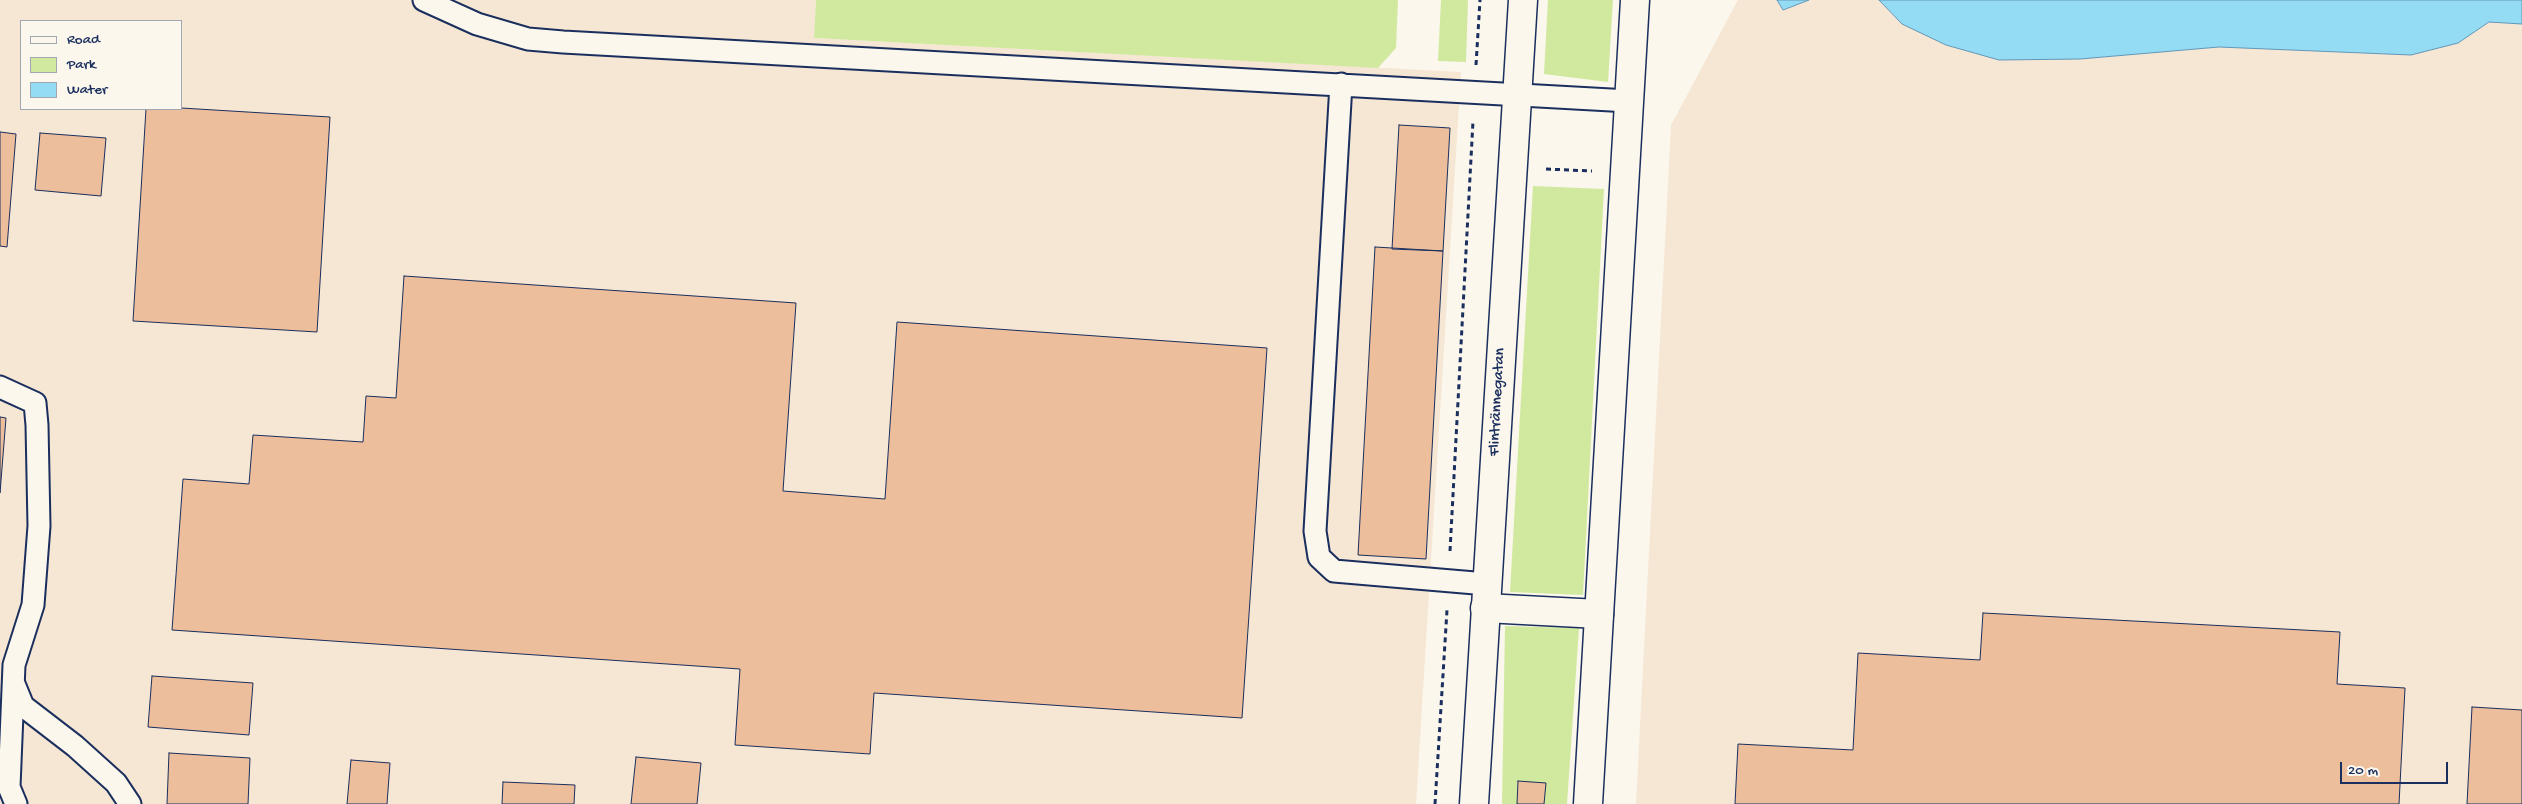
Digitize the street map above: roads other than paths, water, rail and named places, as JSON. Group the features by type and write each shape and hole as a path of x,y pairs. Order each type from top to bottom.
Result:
{"street":[{"name":"Flintrännegatan","path":"1474,804 1522,0"},
{"path":"1588,804 1635,0"},
{"path":"1486,596 1599,614"}],"lane":[{"path":"424,0 477,24 536,40 1629,101"},
{"path":"1341,84 1315,531 1319,557 1334,571 1448,581 1486,596"},
{"path":"0,387 35,403 37,425 39,526 33,605 14,665 9,787 16,804"},
{"path":"13,684 23,706 76,746 116,783 130,804"}],"water":[{"path":"1777,0 1809,0 1783,10"},
{"path":"1879,0 2522,0 2522,24 2489,22 2458,43 2411,55 2219,47 2080,59 1999,60 1946,45 1902,24"}]}
